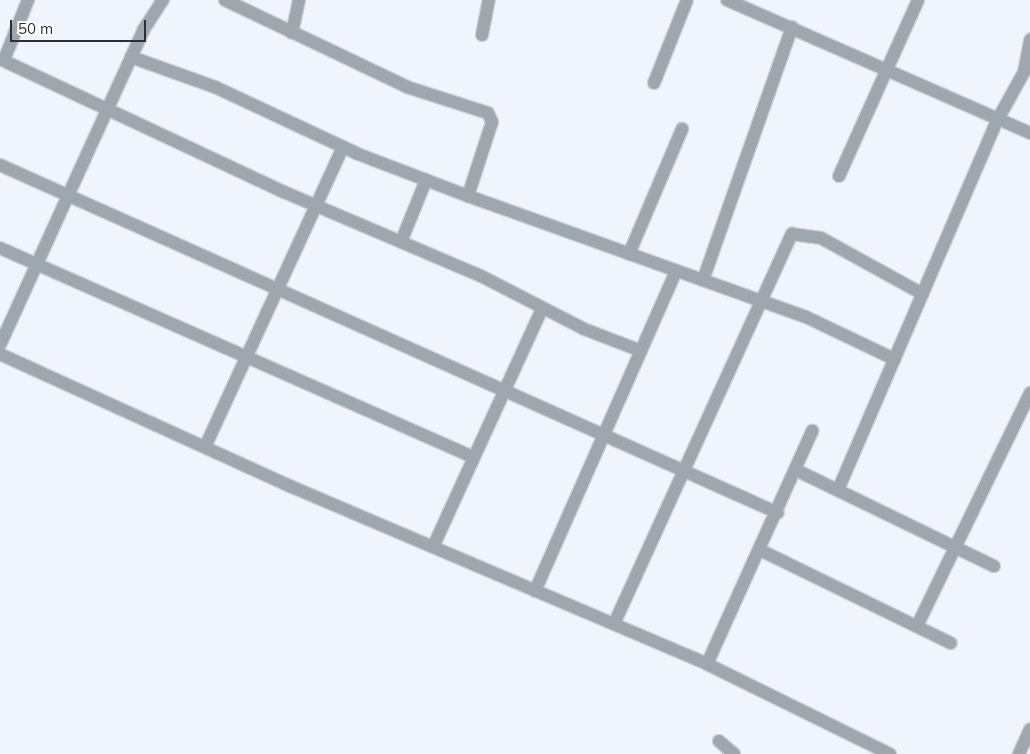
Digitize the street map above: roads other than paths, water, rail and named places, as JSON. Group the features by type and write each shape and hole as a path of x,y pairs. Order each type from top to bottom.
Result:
{"street":[{"path":"28,0 2,60 542,308 641,351"},
{"path":"0,345 131,57 163,0"},
{"path":"225,0 408,87 491,115 468,196"},
{"path":"292,33 300,0"},
{"path":"482,35 489,0"},
{"path":"654,83 687,0"},
{"path":"727,0 888,68 1030,133"},
{"path":"838,176 918,0"},
{"path":"702,280 792,28"},
{"path":"838,490 998,118 1024,72 1030,40"},
{"path":"131,57 215,87 343,147 426,180 760,301 894,359"},
{"path":"629,254 682,129"},
{"path":"205,448 343,147"},
{"path":"0,165 69,193 778,513"},
{"path":"401,242 426,180"},
{"path":"614,624 760,301 785,241 792,234 803,232 922,294"},
{"path":"0,248 473,457"},
{"path":"535,591 676,271"},
{"path":"433,547 503,389 542,308"},
{"path":"0,354 205,448 707,664 890,754"},
{"path":"917,626 1030,393"},
{"path":"707,664 778,513 812,431"},
{"path":"796,470 994,566"},
{"path":"760,550 951,643"},
{"path":"1019,754 1030,728"},
{"path":"719,741 734,754"}]}
